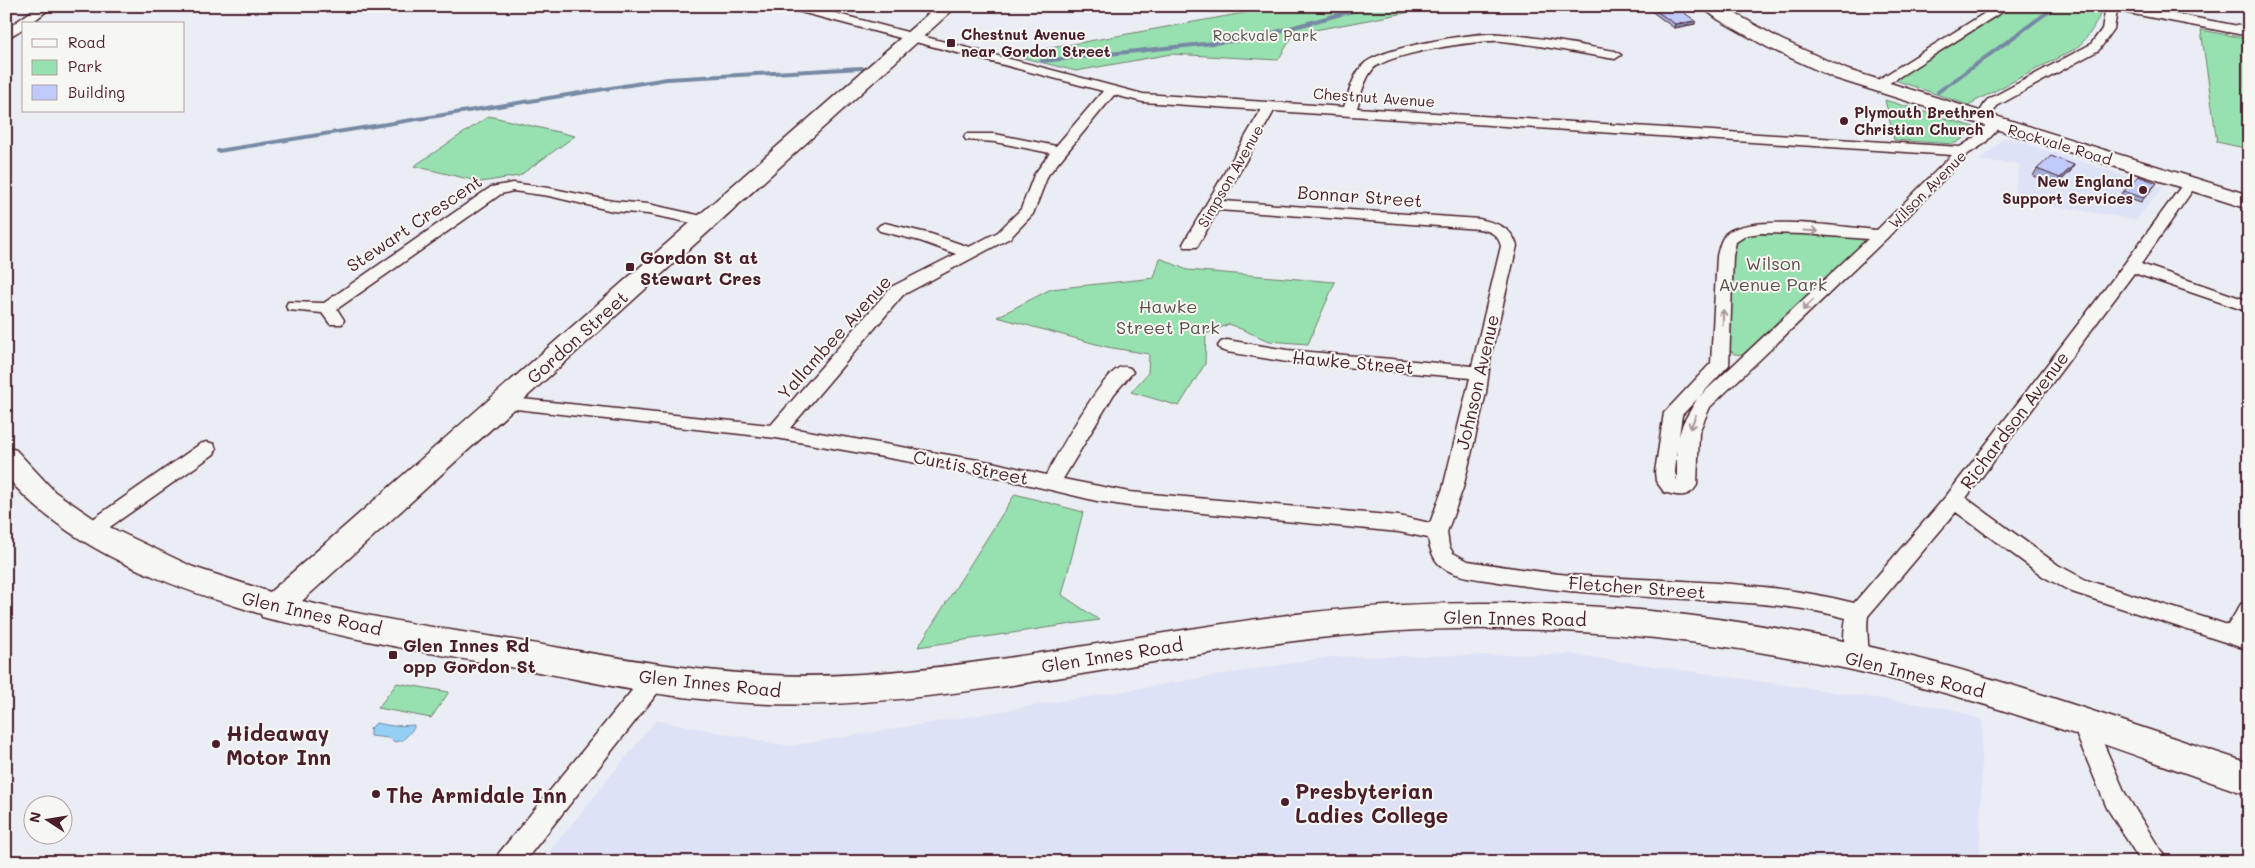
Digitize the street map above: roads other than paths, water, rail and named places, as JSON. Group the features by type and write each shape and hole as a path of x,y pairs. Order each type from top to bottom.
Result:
{"main road":[{"name":"Gordon Street","path":"273,608 948,6"},
{"name":"Rockvale Road","path":"1709,6 1757,36 1808,61 1875,86 2249,202"},
{"name":"Glen Innes Road","path":"6,457 46,501 90,531 164,569 211,588 273,608 655,679 725,687 793,691 859,689 936,681 1282,628 1347,621 1428,616 1514,616 1643,624 1773,642 1857,659 1992,693 2249,779"}],"street":[{"path":"25,22 47,6"},
{"name":"Chestnut Avenue","path":"793,6 1143,98 1963,151"},
{"path":"1875,86 2005,6"},
{"path":"2112,6 2249,32"},
{"name":"Wilson Avenue","path":"1696,399 1688,443 1687,485 1681,488 1671,487 1666,481 1668,439 1673,412 1696,399 1881,235 1963,151 1979,141 1988,122 1992,103 2095,47 2108,29 2112,6"},
{"path":"6,36 22,24"},
{"path":"1349,112 1358,84 1369,66 1385,56 1410,50 1500,37 1615,55"},
{"name":"Yallambee Avenue","path":"776,432 897,291 1004,235 1018,223 1028,211 1041,176 1059,151 1111,90"},
{"name":"Simpson Avenue","path":"1191,244 1269,107"},
{"path":"971,137 995,138 1059,151"},
{"name":"Richardson Avenue","path":"1858,613 1954,500 2131,266 2190,184"},
{"name":"Stewart Crescent","path":"294,306 331,314 496,190 513,187 549,192 613,206 648,209 706,221"},
{"name":"Bonnar Street","path":"1214,205 1479,224 1502,231"},
{"path":"885,228 925,236 970,253"},
{"name":"Wilson Avenue","path":"1728,369 1725,256 1729,241 1734,235 1762,228 1881,235"},
{"name":"Johnson Avenue","path":"1437,532 1455,479 1477,393 1482,354 1509,246 1508,239 1502,231"},
{"path":"2131,266 2249,307"},
{"name":"Hawke Street","path":"1227,346 1287,356 1479,374"},
{"path":"1051,482 1107,390 1124,372"},
{"name":"Curtis Street","path":"503,403 776,432 996,470 1097,494 1129,499 1399,524 1437,532"},
{"path":"1668,439 1688,443"},
{"path":"90,531 207,449"},
{"path":"1954,500 2051,571 2079,586 2241,638 2249,610"},
{"name":"Fletcher Street","path":"1437,532 1439,546 1446,559 1464,568 1479,571 1567,583 1759,595 1825,604 1858,613"},
{"path":"1857,659 1855,627 1858,613"},
{"path":"508,862 655,679"},
{"path":"2084,724 2116,800 2155,862"}],"water":[{"path":"376,723 393,726 414,725 414,728 403,740 395,742 389,738 370,736 370,729"}],"waterway":[{"path":"1042,61 1251,39 1370,6"},
{"path":"1938,92 2056,6"},
{"path":"218,151 667,79 862,68"}],"place":[{"name":"Chestnut Avenue near Gordon Street","path":"951,43"},
{"name":"Plymouth Brethren Christian Church","path":"1844,121"},
{"name":"New England Support Services","path":"2143,190"},
{"name":"Gordon St at Stewart Cres","path":"630,267"},
{"name":"Glen Innes Rd opp Gordon St","path":"393,655"},
{"name":"Hideaway Motor Inn","path":"216,744"},
{"name":"The Armidale Inn","path":"376,794"},
{"name":"Presbyterian Ladies College","path":"1285,802"}],"park label":[{"name":"Rockvale Park","path":"1265,35"},
{"name":"Wilson Avenue Park","path":"1773,273"},
{"name":"Hawke Street Park","path":"1168,316"}]}
